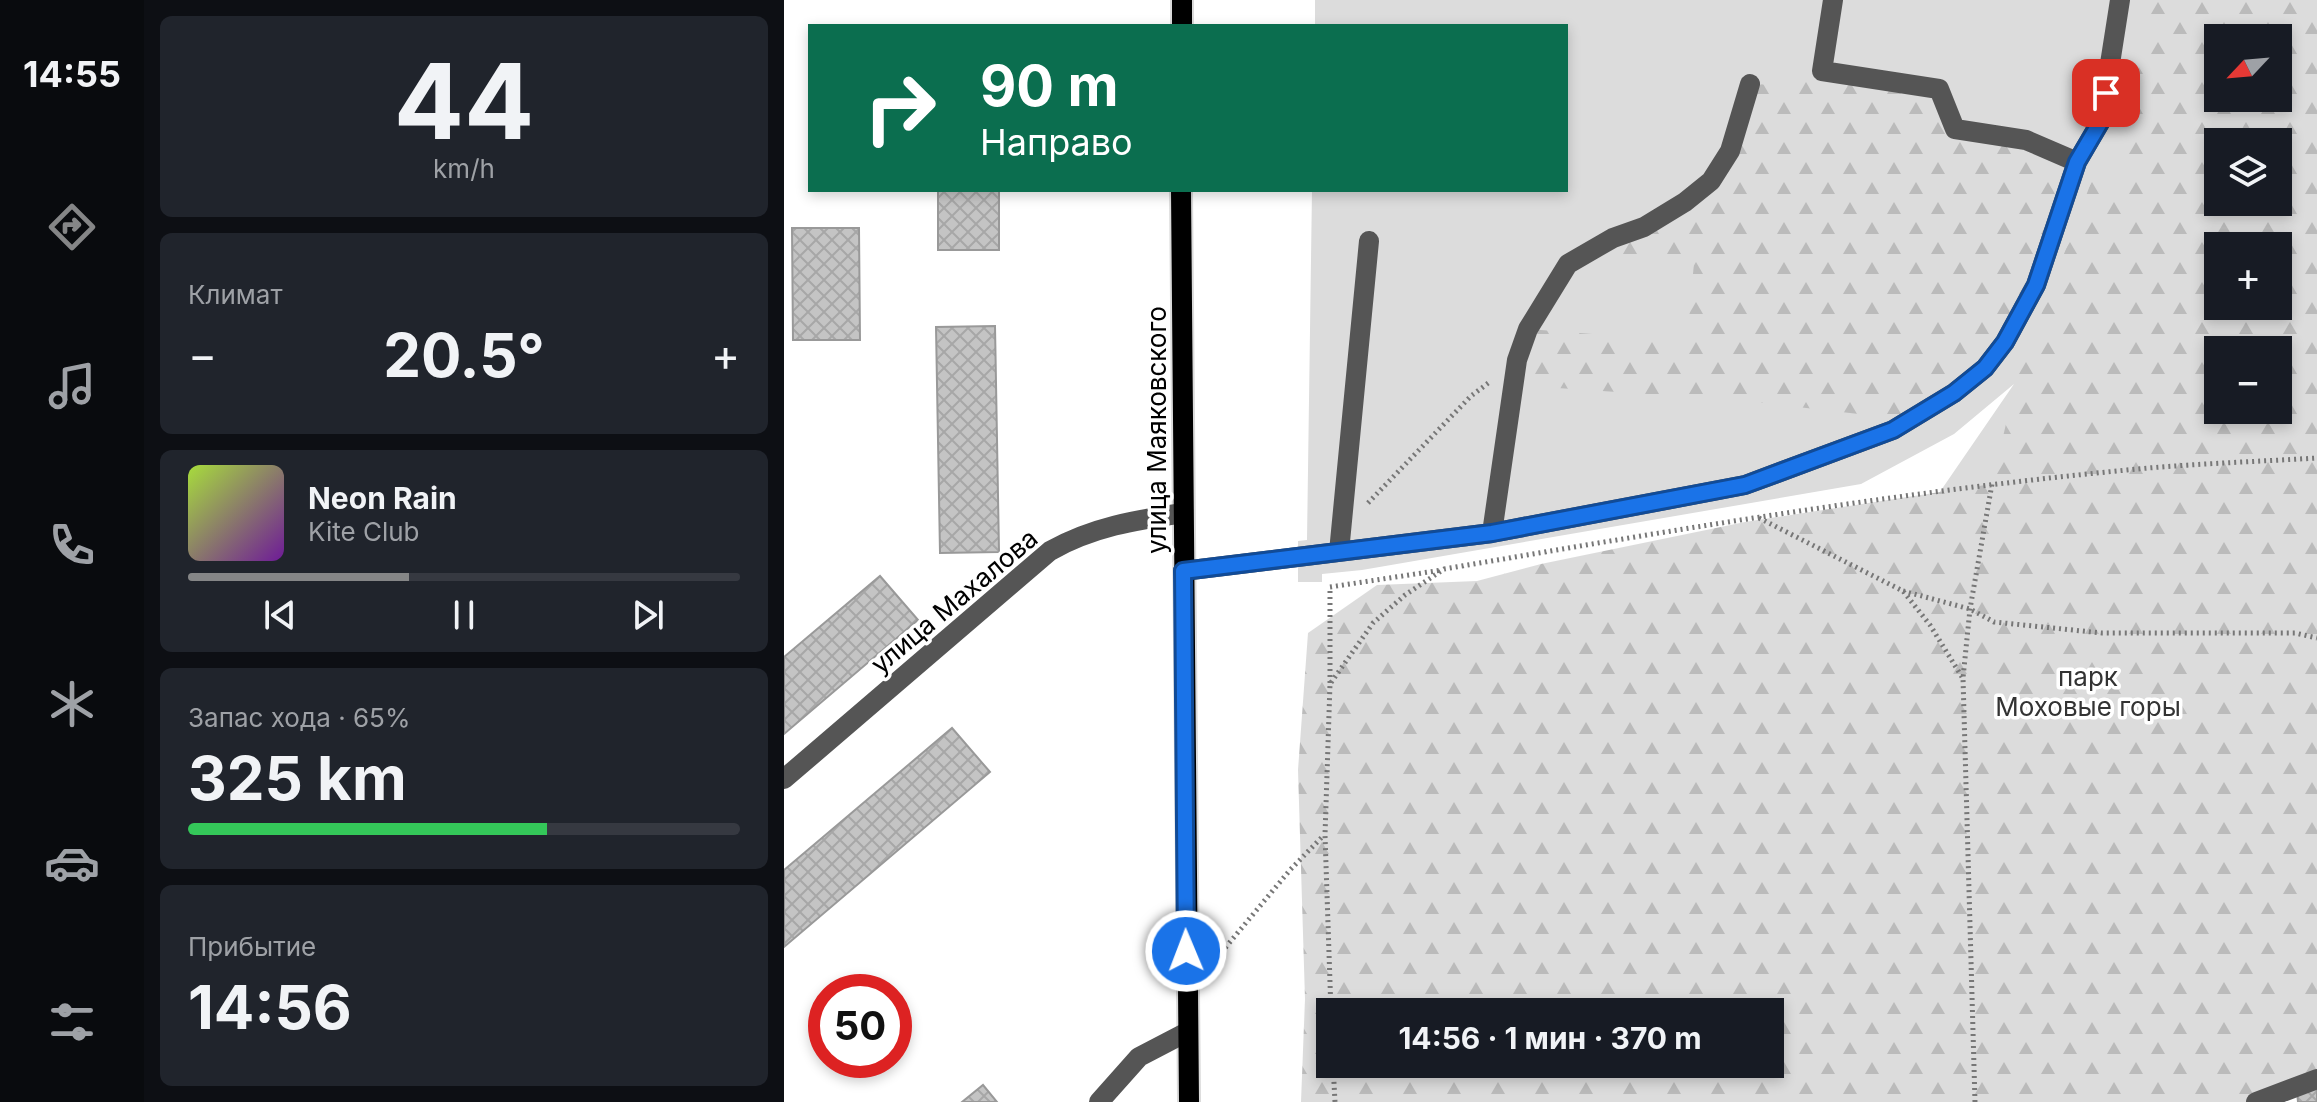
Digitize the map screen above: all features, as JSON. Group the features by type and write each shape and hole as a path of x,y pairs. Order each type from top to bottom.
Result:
{"main road":[{"path":"1182,0 1182,24"},
{"name":"улица Маяковского","path":"1181,192 1189,1102"}],"street":[{"path":"1833,0 1822,71 1939,89 1955,129 2026,140 2077,162"},
{"path":"1183,571 1340,542 1492,533 1745,485 1893,430 1954,393 1985,368 2012,331 2036,285 2077,162 2101,121 2120,0"},
{"path":"1492,533 1517,360 1528,329 1568,264 1613,238 1644,227 1685,202 1711,181 1730,151 1750,84"},
{"path":"1340,542 1369,241"},
{"name":"улица Махалова","path":"784,779 1050,551 1088,532 1124,522 1183,513"},
{"path":"1099,1102 1139,1057 1187,1032"},
{"path":"2256,1102 2317,1079"}],"path":[{"path":"1340,542 1396,472 1471,396 1517,360"},
{"path":"1331,998 1325,835 1330,587 1757,517 1992,484 2120,470 2317,458"},
{"path":"1975,1102 1963,678 1970,609 1992,484"},
{"path":"1757,517 1903,591 1970,609 1994,622 2102,633 2295,633 2317,638"},
{"path":"1330,684 1373,623 1405,595 1444,569"},
{"path":"1903,591 1930,625 1963,678"},
{"path":"1205,972 1290,870 1325,835"},
{"path":"1334,1078 1335,1102"}],"green space":[{"name":"парк Моховые горы","path":"1315,0 2317,0 2317,972 1843,633 2014,384 1954,434 1861,484 1362,570 1322,574 1322,582 1298,582 1298,541 1307,540 1312,192 1568,192 1568,24 1315,24"},
{"name":"парк Моховые горы","path":"2149,0 2317,0 2317,1079 2256,1102 1301,1102 1305,999 1298,770 1308,633 1377,585 1477,581 1541,564 1745,522 1992,484 2016,381 2095,172 2122,177"},
{"path":"1822,71 1939,89 1955,129 2077,162 2005,342 1911,420 1736,400 1513,385 1528,329 1682,341 1688,329 1694,263 1586,253 1711,181 1750,84 1783,85"}],"building":[{"path":"938,192 999,192 999,250 938,250"},
{"path":"792,228 859,228 860,340 793,340"},
{"path":"995,326 999,552 940,553 936,327"},
{"path":"880,576 918,620 784,734 784,657"},
{"path":"952,728 990,772 784,947 784,870"},
{"path":"983,1085 997,1102 962,1102"},
{"path":"2317,1089 2317,1102 2298,1102 2297,1091"}],"route":[{"path":"1186,951 1183,571 1492,533 1745,485 1893,430 1954,393 1985,368 2005,342 2036,285 2077,162 2101,121 2106,93"}]}
